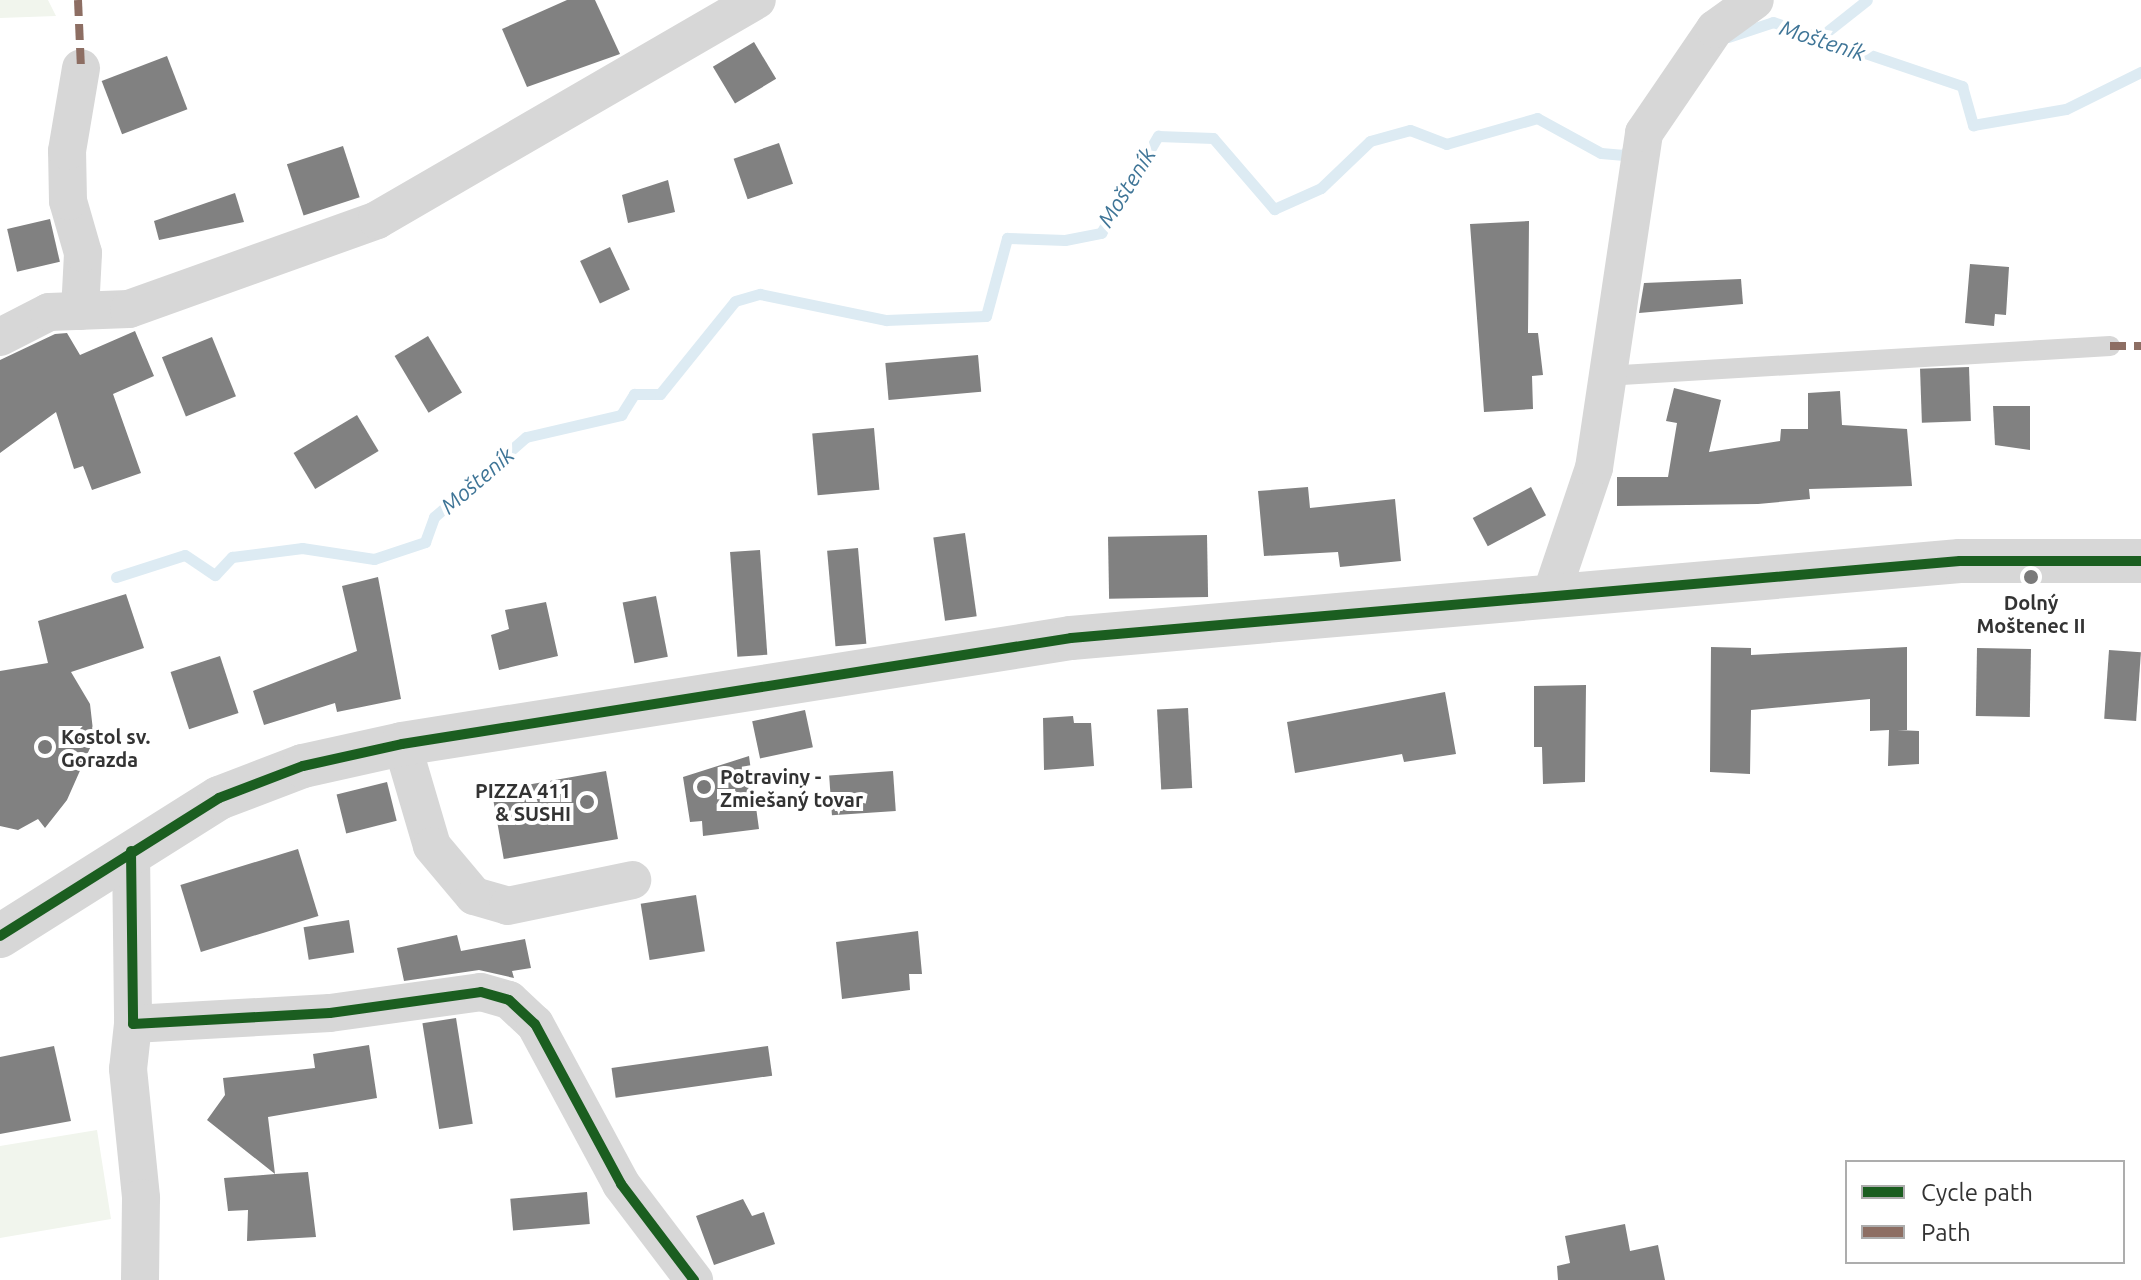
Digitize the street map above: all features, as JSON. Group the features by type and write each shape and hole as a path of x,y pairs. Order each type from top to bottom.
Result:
{"street":[{"path":"0,337 49,312 129,309 377,220 757,0"},
{"path":"1552,592 1594,468 1605,376 1641,147 1715,29 1755,0"},
{"path":"80,311 83,253 68,201 67,151 81,68"},
{"path":"0,936 131,851 265,779 402,744 1071,638 1552,592 1960,561 2141,561"},
{"path":"402,744 432,846 474,896 508,906 632,880"},
{"path":"131,851 133,1024 128,1069 141,1198 140,1280"},
{"path":"133,1024 330,1013 481,992 509,1000 535,1024 621,1184 694,1280"}],"lane":[{"path":"1605,376 2110,346"}],"shaded area":[{"path":"0,0 48,0 56,16 0,18"},
{"path":"97,1130 111,1219 0,1238 0,1146"}],"building":[{"path":"567,0 595,0 620,54 527,87 502,29"},
{"path":"754,42 776,79 735,104 713,67"},
{"path":"167,56 187,109 122,134 102,81"},
{"path":"779,143 793,184 748,199 734,159"},
{"path":"343,146 360,197 304,216 287,164"},
{"path":"668,180 675,212 628,223 622,195"},
{"path":"235,193 244,222 159,240 154,221"},
{"path":"50,219 60,262 17,272 7,229"},
{"path":"1529,221 1528,333 1538,333 1543,375 1532,376 1533,409 1484,412 1470,224"},
{"path":"610,247 630,290 600,304 580,261"},
{"path":"1970,264 2009,267 2006,315 1995,314 1994,326 1965,323"},
{"path":"1741,279 1743,304 1639,313 1644,283"},
{"path":"135,331 154,376 113,394 141,473 92,490 83,466 74,469 56,412 0,453 0,360 55,334 67,333 80,355"},
{"path":"428,336 462,393 429,413 395,356"},
{"path":"212,337 236,396 186,417 162,357"},
{"path":"978,355 981,392 889,400 885,363"},
{"path":"1969,367 1971,421 1922,423 1920,369"},
{"path":"1674,388 1721,400 1709,452 1780,441 1781,429 1808,429 1808,393 1840,391 1842,425 1907,429 1912,486 1809,489 1810,499 1758,504 1617,506 1617,477 1668,477 1677,423 1666,421"},
{"path":"1993,406 2030,406 2030,450 1995,445"},
{"path":"357,415 379,451 315,489 294,453"},
{"path":"874,428 879,490 818,495 812,433"},
{"path":"1308,487 1310,508 1395,499 1401,561 1340,567 1338,552 1264,556 1258,491"},
{"path":"1531,487 1546,515 1488,546 1473,518"},
{"path":"965,533 977,616 945,621 933,537"},
{"path":"1207,535 1208,597 1109,599 1108,537"},
{"path":"858,548 866,644 835,646 827,551"},
{"path":"760,550 767,655 737,657 730,552"},
{"path":"378,577 401,699 337,712 335,703 264,725 253,691 357,651 342,586"},
{"name":"Kostol sv. Gorazda","path":"126,594 144,648 71,672 90,704 94,739 67,800 45,828 38,819 18,830 0,826 0,671 48,663 38,621"},
{"path":"656,596 668,657 634,663 623,602"},
{"path":"546,602 558,656 499,670 491,635 509,629 505,610"},
{"path":"1711,647 1751,648 1751,655 1907,647 1907,730 1897,730 1919,731 1919,764 1888,766 1889,730 1870,731 1870,699 1751,710 1750,774 1710,772"},
{"path":"1977,648 2031,649 2030,717 1976,716"},
{"path":"2109,650 2141,652 2136,721 2104,719"},
{"path":"220,656 239,713 189,729 171,672"},
{"path":"1586,685 1585,782 1543,784 1542,747 1534,747 1534,686"},
{"path":"1445,692 1456,754 1404,762 1402,754 1295,773 1287,722"},
{"path":"1188,708 1192,788 1161,790 1157,710"},
{"path":"805,710 813,747 760,758 752,721"},
{"path":"1073,716 1074,723 1091,723 1094,766 1044,770 1043,718"},
{"path":"749,756 759,829 703,836 702,821 690,822 683,777"},
{"path":"606,771 618,839 504,859 492,791"},
{"path":"893,771 896,811 832,815 829,775"},
{"path":"387,782 397,821 346,833 337,795"},
{"path":"298,849 318,916 201,952 180,885"},
{"path":"696,895 705,951 650,960 641,904"},
{"path":"349,920 354,953 309,960 304,927"},
{"path":"918,931 922,974 909,974 910,990 842,999 836,942"},
{"path":"457,935 461,951 525,939 531,968 512,971 514,978 479,970 404,981 397,948"},
{"path":"456,1018 473,1124 439,1129 422,1023"},
{"path":"369,1045 377,1098 268,1117 275,1174 207,1120 225,1095 223,1078 315,1068 313,1054"},
{"path":"54,1046 71,1121 0,1134 0,1057"},
{"path":"768,1046 772,1076 616,1098 612,1068"},
{"path":"308,1172 316,1237 247,1241 248,1210 228,1211 224,1178"},
{"path":"587,1192 590,1224 513,1231 510,1199"},
{"path":"743,1199 752,1216 764,1212 775,1244 714,1265 696,1216"},
{"path":"1625,1224 1630,1251 1658,1245 1665,1280 1558,1280 1557,1266 1570,1263 1565,1236"}],"waterway":[{"path":"1819,38 1867,0"},
{"name":"Mošteník","path":"1728,37 1773,22 1962,86 1973,125 2066,109 2141,72"},
{"name":"Mošteník","path":"116,577 185,555 215,575 232,557 302,548 374,559 425,542 434,517 526,437 621,415 634,394 660,394 735,301 760,294 886,320 986,316 1007,238 1065,240 1101,233 1158,136 1213,138 1274,209 1321,188 1370,141 1410,130 1446,144 1537,118 1601,153 1624,155 1630,146"}],"marked path":[{"path":"78,0 81,68"},
{"path":"2110,346 2141,346"}],"cycle path":[{"path":"0,936 219,798 303,766 402,744 1071,638 1960,561 2141,561"},
{"path":"131,851 133,1024 330,1013 481,992 509,1000 535,1024 621,1184 694,1280"}],"place":[{"name":"Dolný Moštenec II","path":"2031,577"},
{"name":"Kostol sv. Gorazda","path":"45,747"},
{"name":"Potraviny - Zmiešaný tovar","path":"704,787"},
{"name":"PIZZA 411 & SUSHI","path":"587,802"}]}
